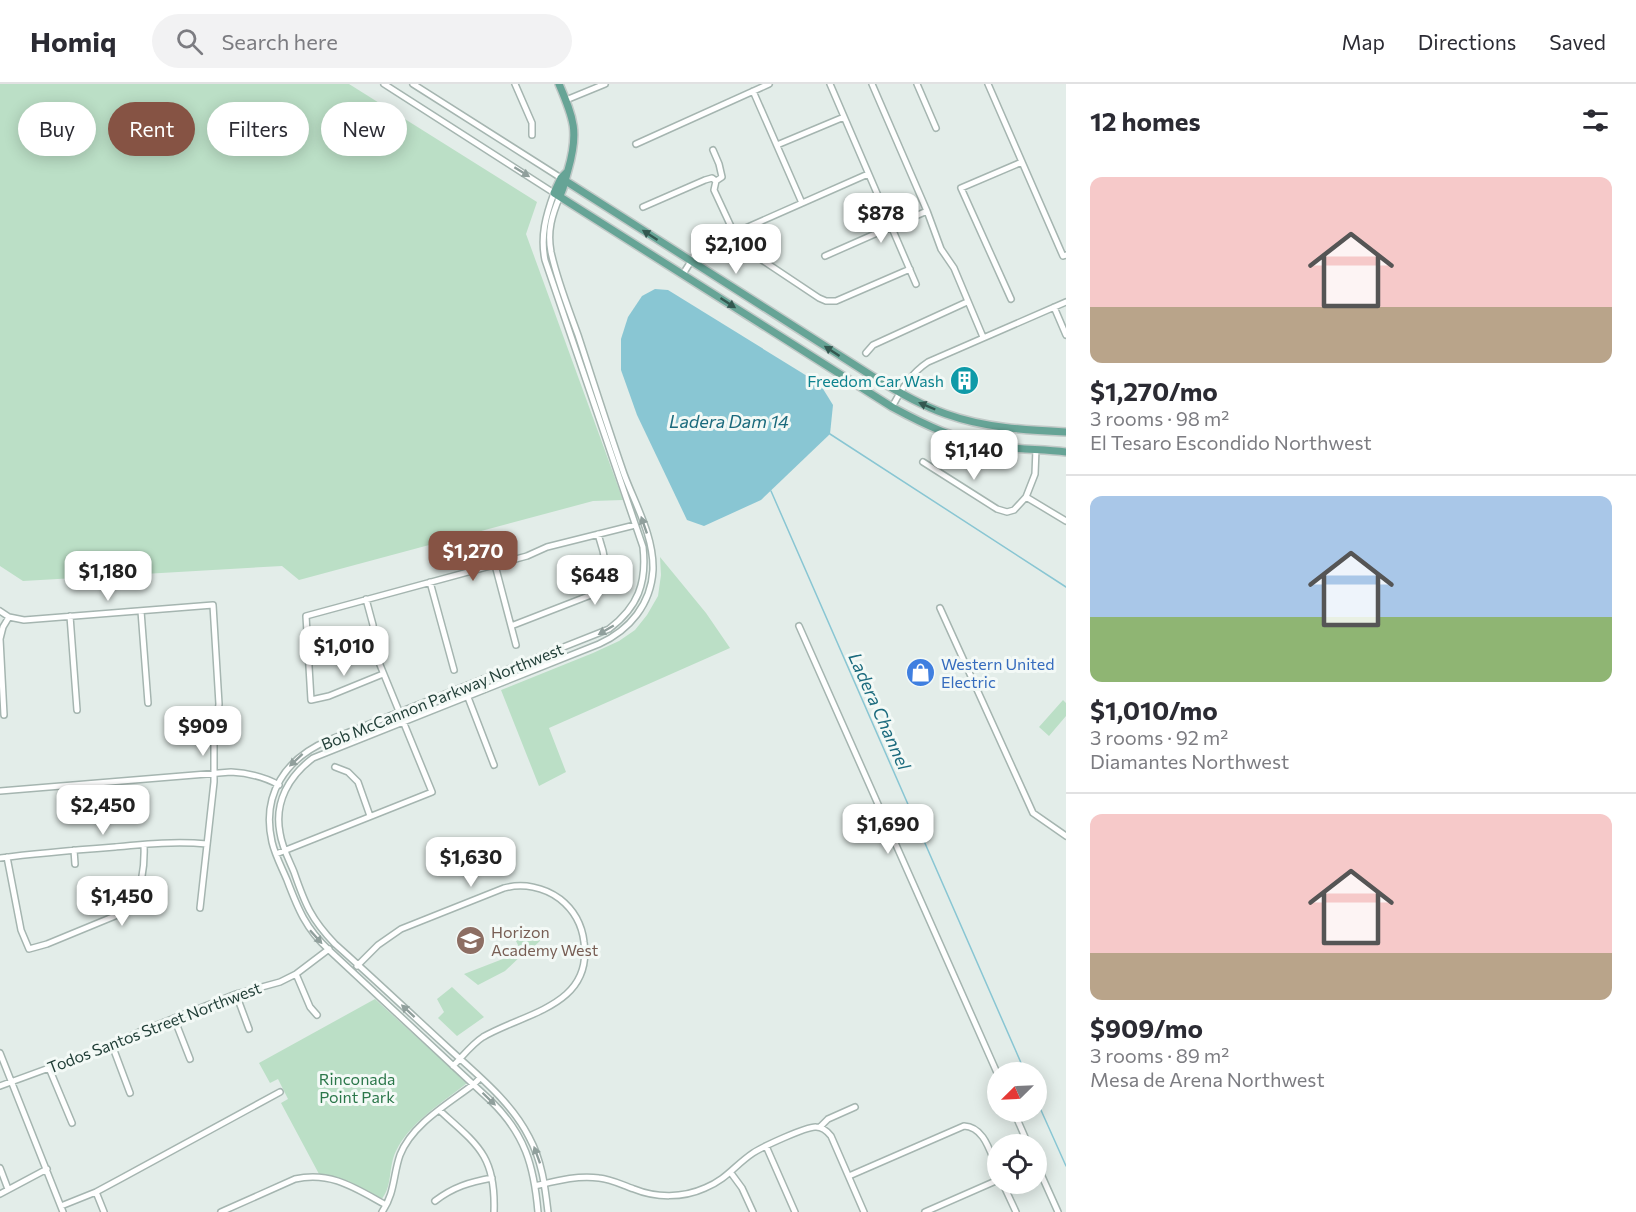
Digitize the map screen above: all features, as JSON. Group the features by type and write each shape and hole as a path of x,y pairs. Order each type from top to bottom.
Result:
{"main road":[{"path":"559,84 573,121 575,133 567,172 557,194 892,407 933,428 968,440 997,446 1066,452"},
{"path":"564,180 900,393 930,408 966,420 1007,428 1066,432"}],"street":[{"path":"384,84 557,194"},
{"path":"413,84 564,180"},
{"path":"515,84 532,123 532,135"},
{"path":"566,100 605,84"},
{"path":"636,144 769,84"},
{"path":"830,84 916,284"},
{"path":"872,84 941,249 954,268 983,337"},
{"path":"917,84 936,128"},
{"path":"988,84 1065,255"},
{"path":"753,91 802,203"},
{"path":"777,146 844,117"},
{"path":"713,150 722,171 722,177 716,181 714,190 739,243 750,253 826,301 842,299 910,269"},
{"path":"1011,299 961,188 1022,162"},
{"path":"683,274 695,255 705,246 868,174"},
{"path":"644,207 705,180 712,178 716,181"},
{"name":"Bob McCannon Parkway Northwest","path":"538,1212 536,1185 529,1158 516,1131 498,1107 311,932 299,913 276,854 272,841 270,818 277,784 285,771 304,753 399,712 609,629 620,621 635,601 643,578 645,563 643,548 545,260 544,225 557,194"},
{"name":"Bob McCannon Parkway Northwest","path":"548,1212 545,1184 538,1157 525,1128 505,1102 334,944 317,925 307,908 285,850 280,835 279,812 289,781 313,758 599,644 618,634 637,616 648,594 653,569 650,544 552,257 549,228 557,194"},
{"path":"825,256 927,211"},
{"path":"866,353 873,345 967,302"},
{"path":"892,407 908,380 917,369 928,362 1066,302"},
{"path":"1054,307 1066,335"},
{"path":"923,462 997,509 1007,512 1014,510 1026,497 1035,474 1036,449"},
{"path":"1026,497 1066,521"},
{"path":"383,674 329,696 311,700 306,616 527,556 547,547 635,525"},
{"path":"511,626 591,595 602,582 606,567 598,534"},
{"path":"495,564 516,645"},
{"path":"430,582 454,670"},
{"path":"276,854 432,792 376,655 373,625 366,599"},
{"path":"0,610 9,617 24,620 213,605 219,704 214,742 215,772 200,908"},
{"path":"940,609 1033,813 1066,836"},
{"path":"141,611 148,704"},
{"path":"70,616 76,710"},
{"path":"4,715 0,639 9,617"},
{"path":"799,626 992,1062"},
{"path":"464,687 494,765"},
{"path":"335,767 348,772 358,782 370,816"},
{"path":"0,790 215,772 264,777 286,788"},
{"path":"144,845 142,882 132,909 47,944 29,949 21,930 3,858 74,850 144,845 186,842 207,844"},
{"path":"74,850 75,864"},
{"path":"352,972 378,945 400,929 497,890 511,886 532,887 552,894 568,906 580,926 584,940 584,962 579,976 567,994 550,1007 486,1036 475,1043 453,1066"},
{"name":"Todos Santos Street Northwest","path":"0,1086 112,1045 236,993 280,982 296,974 334,944"},
{"path":"296,974 310,1007 317,1015"},
{"path":"236,993 249,1029"},
{"path":"174,1018 190,1059"},
{"path":"112,1045 130,1093"},
{"path":"0,1053 62,1209 280,1092"},
{"path":"49,1068 72,1123"},
{"path":"384,1208 393,1191 400,1156 405,1144 418,1127 480,1078"},
{"path":"820,1127 828,1119 855,1107"},
{"path":"439,1110 476,1145 487,1163 492,1178 494,1212"},
{"path":"536,1185 592,1177 609,1179 650,1194 692,1193 708,1187 731,1173 752,1154 766,1146 809,1127 820,1127 831,1136 864,1212"},
{"path":"849,1176 960,1127 972,1127 978,1131 987,1146"},
{"path":"766,1146 795,1212"},
{"path":"0,1168 8,1189"},
{"path":"0,1194 46,1169"},
{"path":"731,1173 742,1188 753,1212"},
{"path":"220,1212 295,1179 307,1176 332,1178 344,1182 391,1212"},
{"path":"435,1201 446,1192 462,1185 492,1178"},
{"path":"925,1212 932,1211 987,1185"},
{"path":"1047,1188 1058,1212"},
{"path":"96,1192 104,1212"},
{"path":"1008,1194 1016,1212"}],"green space":[{"path":"0,84 349,84 378,102 321,102 321,156 407,156 407,120 537,202 526,234 623,500 593,501 299,580 282,566 23,581 0,566"},
{"path":"660,557 706,613 730,648 549,728 566,772 539,786 501,690 593,653 619,641 635,630 658,596 661,575"},
{"path":"1063,700 1066,703 1066,716 1049,736 1039,727"},
{"path":"528,929 541,940 505,971 478,985 464,974 508,957 520,949 514,937"},
{"path":"452,987 484,1017 457,1036 438,1018 444,1012 437,999"},
{"name":"Rinconada Point Park","path":"375,999 467,1083 409,1131 396,1151 387,1189 381,1200 345,1180 319,1174 281,1103 288,1099 278,1079 270,1083 259,1063"}],"water":[{"name":"Ladera Dam 14","path":"655,289 668,290 820,384 833,405 830,434 761,500 704,526 687,520 637,415 621,370 621,339 628,317 642,296"}],"waterway":[{"path":"830,434 1066,587"},
{"name":"Ladera Channel","path":"771,491 1021,1062"},
{"name":"Ladera Channel","path":"1046,1122 1066,1166"}],"place":[{"name":"Freedom Car Wash","path":"965,380"},
{"name":"Western United Electric","path":"920,672"},
{"name":"Horizon Academy West","path":"470,940"}]}
